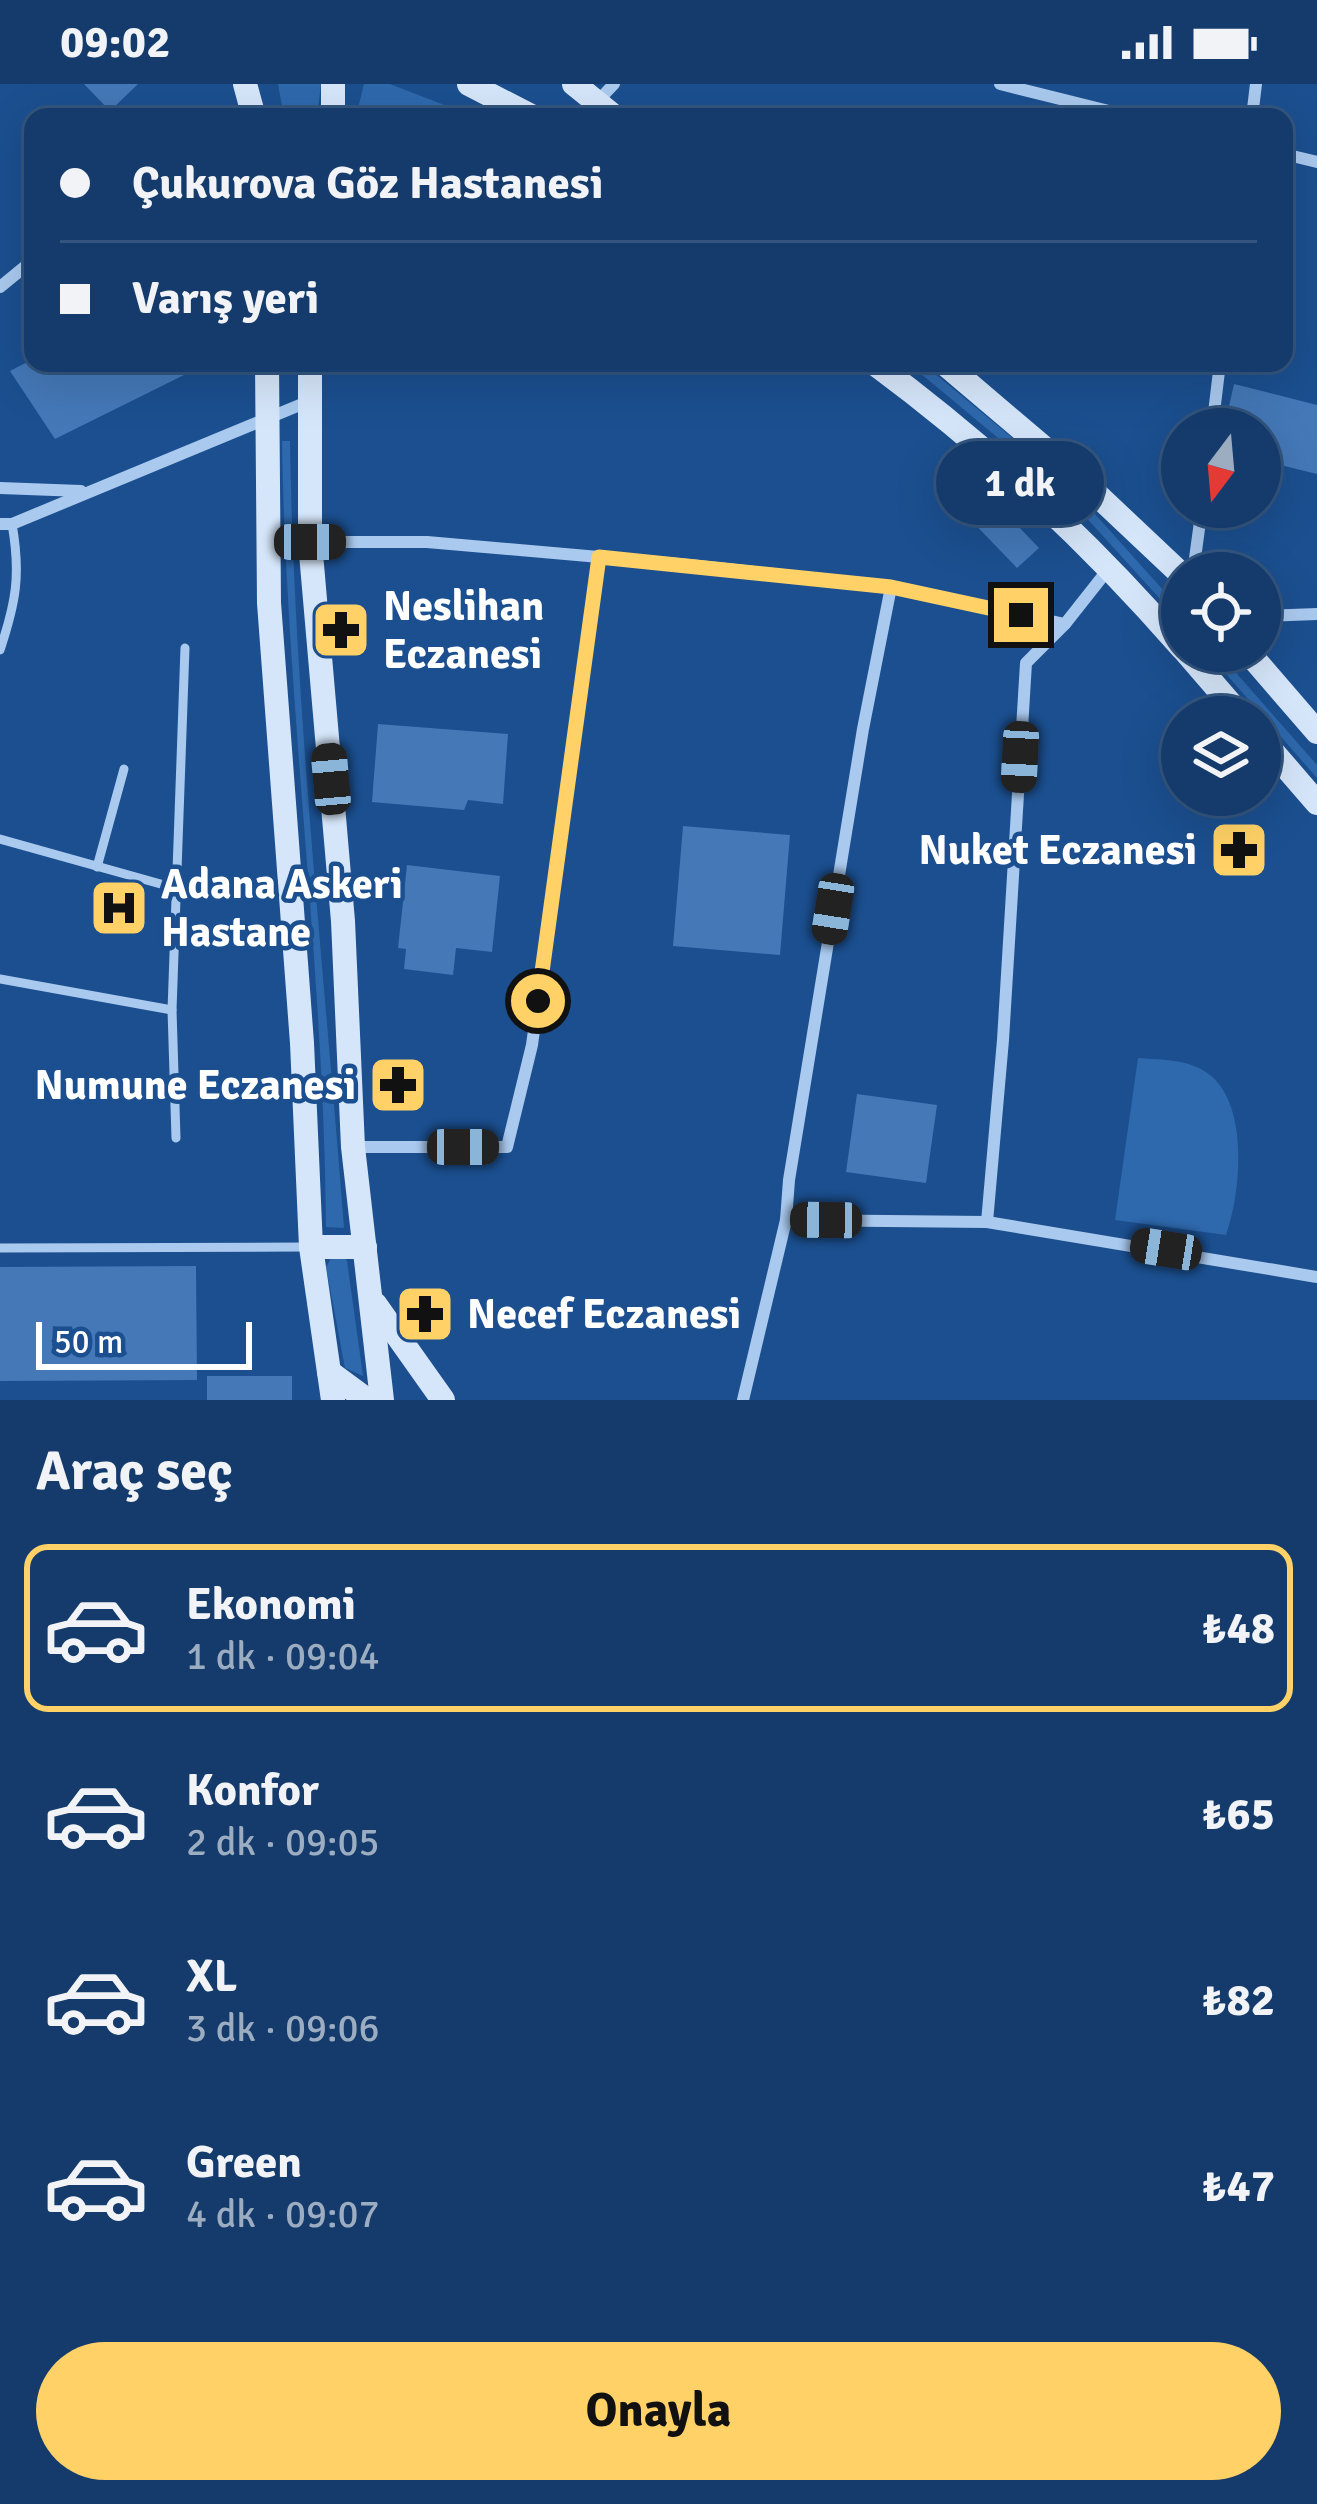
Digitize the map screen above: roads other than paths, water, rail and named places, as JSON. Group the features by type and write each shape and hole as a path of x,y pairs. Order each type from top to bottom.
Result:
{"main road":[{"path":"470,84 516,108"},
{"path":"574,84 608,101"},
{"path":"267,372 269,603 302,1043 311,1247 333,1400"},
{"path":"309,372 310,542 343,921 353,1148 382,1400"},
{"path":"886,372 978,442 1111,566 1161,623"},
{"path":"955,372 1161,555"},
{"path":"1204,672 1225,696"},
{"path":"1265,672 1317,732"},
{"path":"1281,761 1317,802"},
{"path":"311,1247 365,1247"},
{"path":"371,1298 443,1400"},
{"path":"328,1372 367,1400"}],"street":[{"path":"1000,84 1097,108"},
{"path":"0,287 24,267"},
{"path":"1215,408 1219,372"},
{"path":"6,524 307,402"},
{"path":"0,488 88,492"},
{"path":"310,542 427,542 891,587 1065,625"},
{"path":"353,1148 507,1147 532,1046 599,557"},
{"path":"987,1222 1026,663 1065,625 1111,566"},
{"path":"742,1400 786,1220 862,729 891,587"},
{"path":"1281,615 1317,614"},
{"path":"786,1220 987,1222 1317,1277"}],"lane":[{"path":"0,650 17,596 18,557 6,524"},
{"path":"176,1138 172,1010 185,648"},
{"path":"98,867 124,769"},
{"path":"0,839 175,888"},
{"path":"0,979 172,1010"},
{"path":"0,1248 311,1247"}],"place":[{"name":"Neslihan Eczanesi","path":"341,630"},
{"name":"Nuket Eczanesi","path":"1239,850"},
{"name":"Adana Askeri Hastane","path":"119,908"},
{"name":"Numune Eczanesi","path":"398,1085"},
{"name":"Necef Eczanesi","path":"425,1314"}]}
